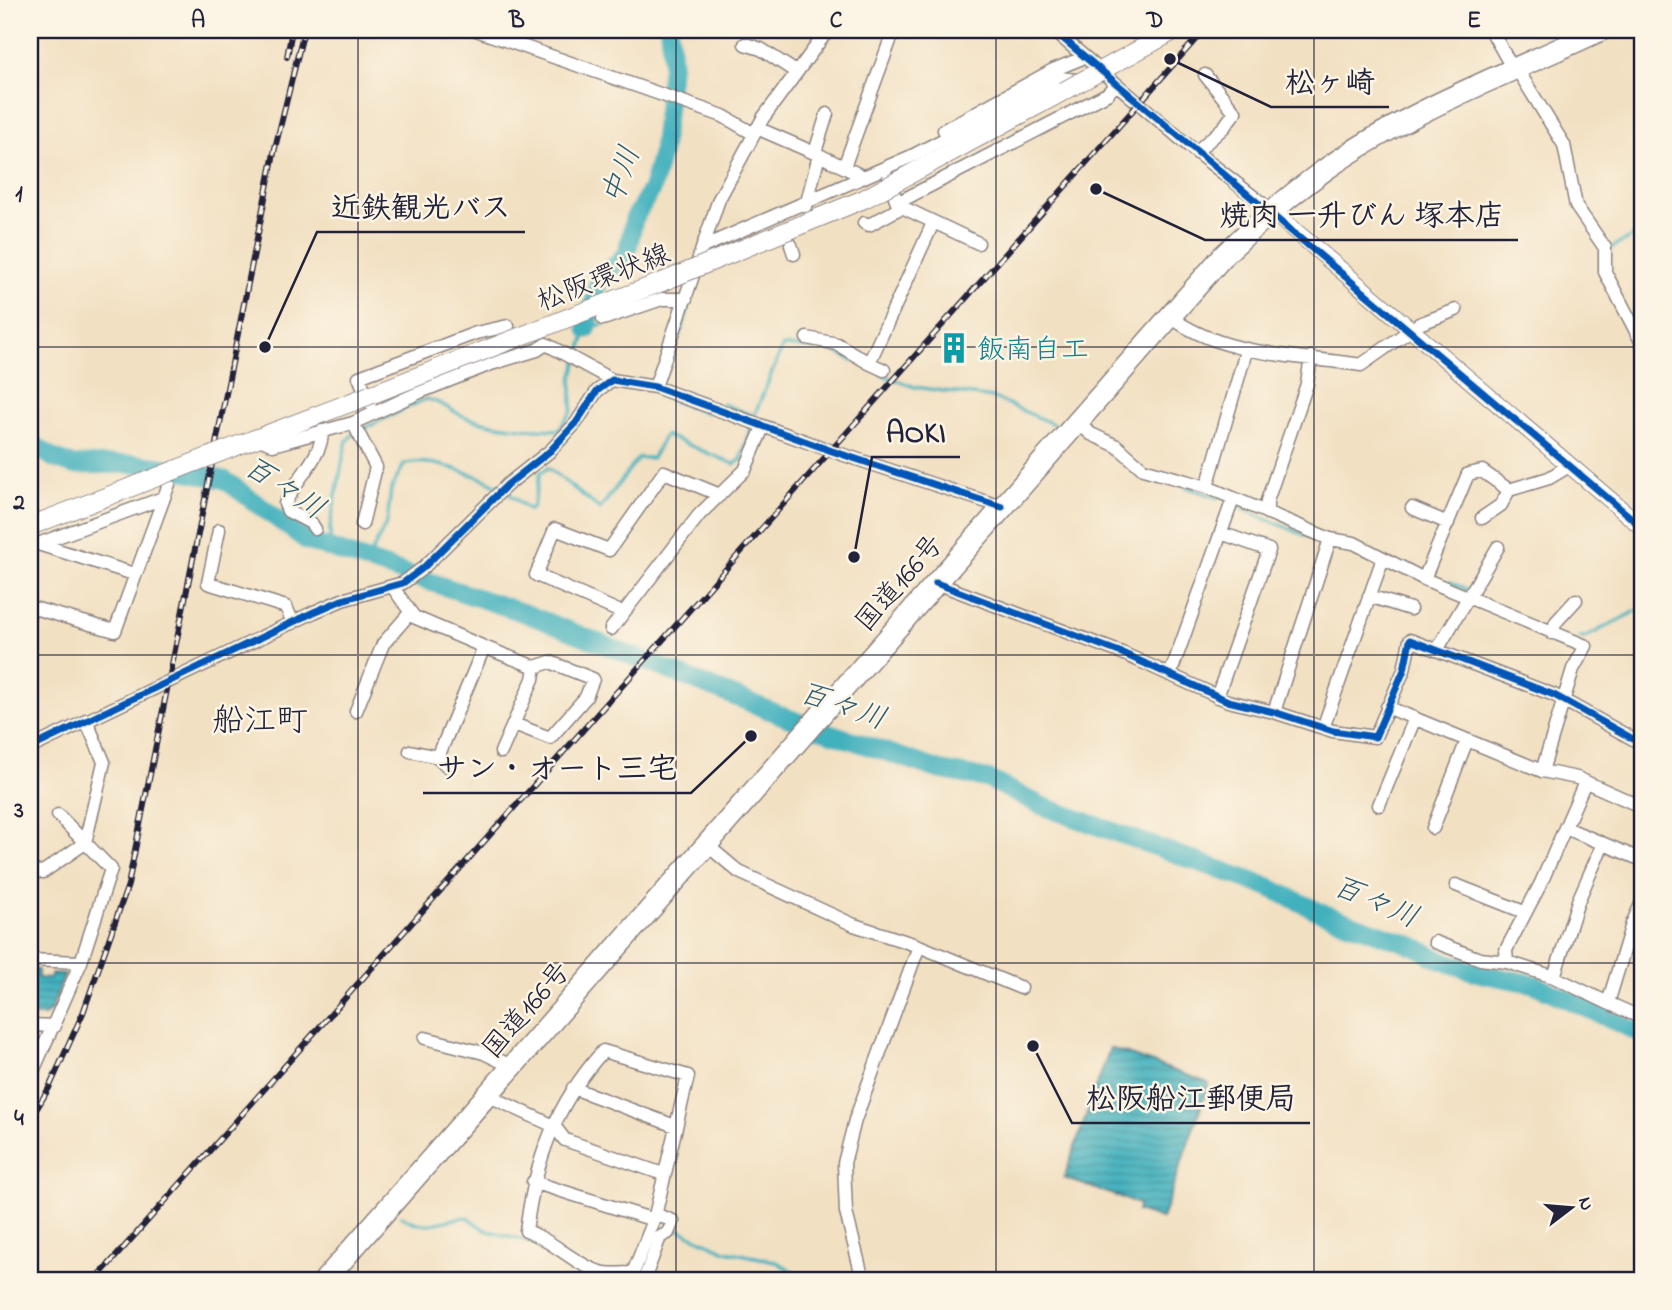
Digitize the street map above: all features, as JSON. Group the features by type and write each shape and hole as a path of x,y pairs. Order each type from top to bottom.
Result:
{"highway":[{"name":"国道166号","path":"325,1280 1224,255 1326,169 1413,118 1601,30"}],"main road":[{"name":"松阪環状線","path":"30,526 714,261 864,199 1175,30"}],"street":[{"path":"476,30 723,116 810,153 817,153 864,177"},
{"path":"655,387 719,199 756,131 828,30"},
{"path":"844,167 894,30"},
{"path":"1053,30 1196,152 1273,212 1409,331 1642,527"},
{"path":"1491,30 1564,145 1576,206 1604,253 1605,272 1642,344"},
{"path":"745,44 761,49 796,72"},
{"path":"705,246 805,208 1053,70 1085,57"},
{"path":"1196,152 1224,127 1235,112 1205,75"},
{"path":"864,177 1061,78 1083,81"},
{"path":"864,223 869,225 899,205 1107,94 1116,84"},
{"path":"805,208 827,114"},
{"path":"886,167 899,205 978,243"},
{"path":"869,363 933,223"},
{"path":"603,319 662,299 686,299"},
{"path":"1169,316 1185,327 1246,351 1361,365 1409,331 1439,314 1455,310"},
{"path":"375,413 359,377 476,333 508,326"},
{"path":"807,338 837,345 884,370"},
{"path":"258,438 273,445 322,431 357,429 375,413 491,364 537,351 546,344 612,380 655,387 1002,507"},
{"path":"1208,487 1246,351"},
{"path":"1267,513 1267,502 1307,384 1311,357"},
{"path":"30,748 342,600 406,581 423,568 506,485 542,467 597,391 612,380"},
{"path":"1076,421 1091,434 1116,446 1143,469 1208,487 1231,503 1267,513 1330,539 1354,543 1435,583 1470,593 1586,646 1573,669 1542,771"},
{"path":"611,629 699,515 751,463 756,424"},
{"path":"357,429 376,467 362,523"},
{"path":"315,529 311,523 288,511 285,504 293,485 323,443 322,431"},
{"path":"1482,518 1501,505 1509,491 1549,478 1569,466"},
{"path":"1435,583 1448,523 1468,474 1482,471 1509,491"},
{"path":"624,613 536,575 555,528 609,550 664,472 720,495"},
{"path":"30,607 114,631 169,484"},
{"path":"34,544 163,498"},
{"path":"1170,675 1231,503"},
{"path":"1412,508 1448,523"},
{"path":"219,530 208,583 286,607 293,623"},
{"path":"1217,697 1269,550 1221,533"},
{"path":"1274,712 1330,539"},
{"path":"34,544 134,574"},
{"path":"1437,650 1498,547"},
{"path":"1323,728 1383,558"},
{"path":"936,583 1122,653 1217,697 1323,728 1375,737 1404,670 1410,640 1564,700 1642,744"},
{"path":"392,586 410,613 535,667 550,662 593,679 586,697 550,738 514,724"},
{"path":"1369,596 1410,610"},
{"path":"1553,629 1576,600"},
{"path":"356,711 383,644 410,613"},
{"path":"410,751 443,762 484,647"},
{"path":"501,752 535,667"},
{"path":"1387,707 1542,771 1585,782 1642,807"},
{"path":"1379,805 1415,719"},
{"path":"30,872 43,872 85,843 104,762 86,720"},
{"path":"1433,828 1467,740"},
{"path":"768,801 761,795 780,773 795,742"},
{"path":"1507,962 1506,950 1541,883 1585,782"},
{"path":"30,1076 55,1026 81,962 111,869 58,815"},
{"path":"1566,828 1642,860"},
{"path":"1554,977 1578,901 1603,844"},
{"path":"707,845 721,860 739,872 854,925 919,946 1021,988"},
{"path":"1456,885 1524,912"},
{"path":"1608,1003 1632,924 1642,902"},
{"path":"1436,942 1480,959 1507,962 1554,977 1642,1018"},
{"path":"863,1280 846,1212 843,1166 850,1135 919,946"},
{"path":"30,960 81,962"},
{"path":"30,1025 55,1026"},
{"path":"425,1038 484,1053 512,1066"},
{"path":"603,1051 688,1076 654,1220 634,1273 601,1272 572,1259 543,1237 526,1231 533,1182 554,1126 573,1088 603,1051"},
{"path":"573,1088 675,1126"},
{"path":"487,1096 554,1126 565,1140 663,1174"},
{"path":"533,1182 654,1220"},
{"path":"644,1280 660,1237 668,1233 673,1221 660,1216 654,1220"}],"water":[{"path":"30,969 38,970 38,978 50,979 52,973 65,974 50,1012 44,1016 30,1016"},
{"path":"1110,1048 1209,1083 1162,1219 1137,1211 1139,1204 1064,1178"}],"waterway":[{"name":"中川","path":"587,329 599,281 627,253 634,219 652,188 662,151 672,61 669,30"},
{"path":"1607,250 1642,232"},
{"path":"667,371 688,311"},
{"path":"361,430 426,399 465,417 488,423 558,430 572,411 572,379 587,329 603,324"},
{"path":"722,404 754,416 783,346 831,349 853,361"},
{"path":"882,375 915,387 994,398 1053,424"},
{"path":"670,400 708,413"},
{"path":"507,492 529,510 533,506 540,473 548,468 600,509 638,458 652,458 665,435 734,464 741,460 752,424"},
{"path":"330,546 330,527 344,453 347,441 354,433"},
{"name":"百々川","path":"30,442 53,458 73,465 136,464 176,469 225,480 307,541 527,614 801,723 939,770 988,779 1042,806 1268,887 1322,913 1414,946 1442,961 1482,974 1534,984 1642,1034"},
{"path":"1123,459 1138,472"},
{"path":"368,560 387,522 391,489 404,465 438,465 465,472 498,486"},
{"path":"1186,487 1218,498"},
{"path":"1235,506 1309,537"},
{"path":"1444,584 1450,582 1469,591"},
{"path":"1580,637 1584,638 1642,608"},
{"path":"402,1216 419,1224 434,1224 467,1217 485,1230 536,1243 559,1260 598,1280 620,1280"},
{"path":"677,1229 726,1251 775,1261 807,1280"}],"railway":[{"path":"287,57 292,30"},
{"path":"30,1120 49,1088 83,1013 128,885 275,148 304,30"},
{"path":"95,1280 1204,30"}],"cycle path":[{"path":"1053,30 1642,527"},
{"path":"30,748 314,612 342,600 403,583 423,568 507,485 550,451 576,423 597,391 612,380 655,387 832,451 1002,507"},
{"path":"936,583 1122,653 1228,701 1333,731 1375,737 1404,670 1410,640 1554,695 1642,744"}],"place":[{"name":"松ヶ崎","path":"1170,59"},
{"name":"焼肉 一升びん 塚本店","path":"1096,189"},
{"name":"近鉄観光バス","path":"265,347"},
{"name":"飯南自工","path":"954,348"},
{"name":"AOKI","path":"854,557"},
{"name":"サン・オート三宅","path":"751,736"},
{"name":"松阪船江郵便局","path":"1033,1046"}],"district":[{"name":"船江町","path":"260,719"}]}
